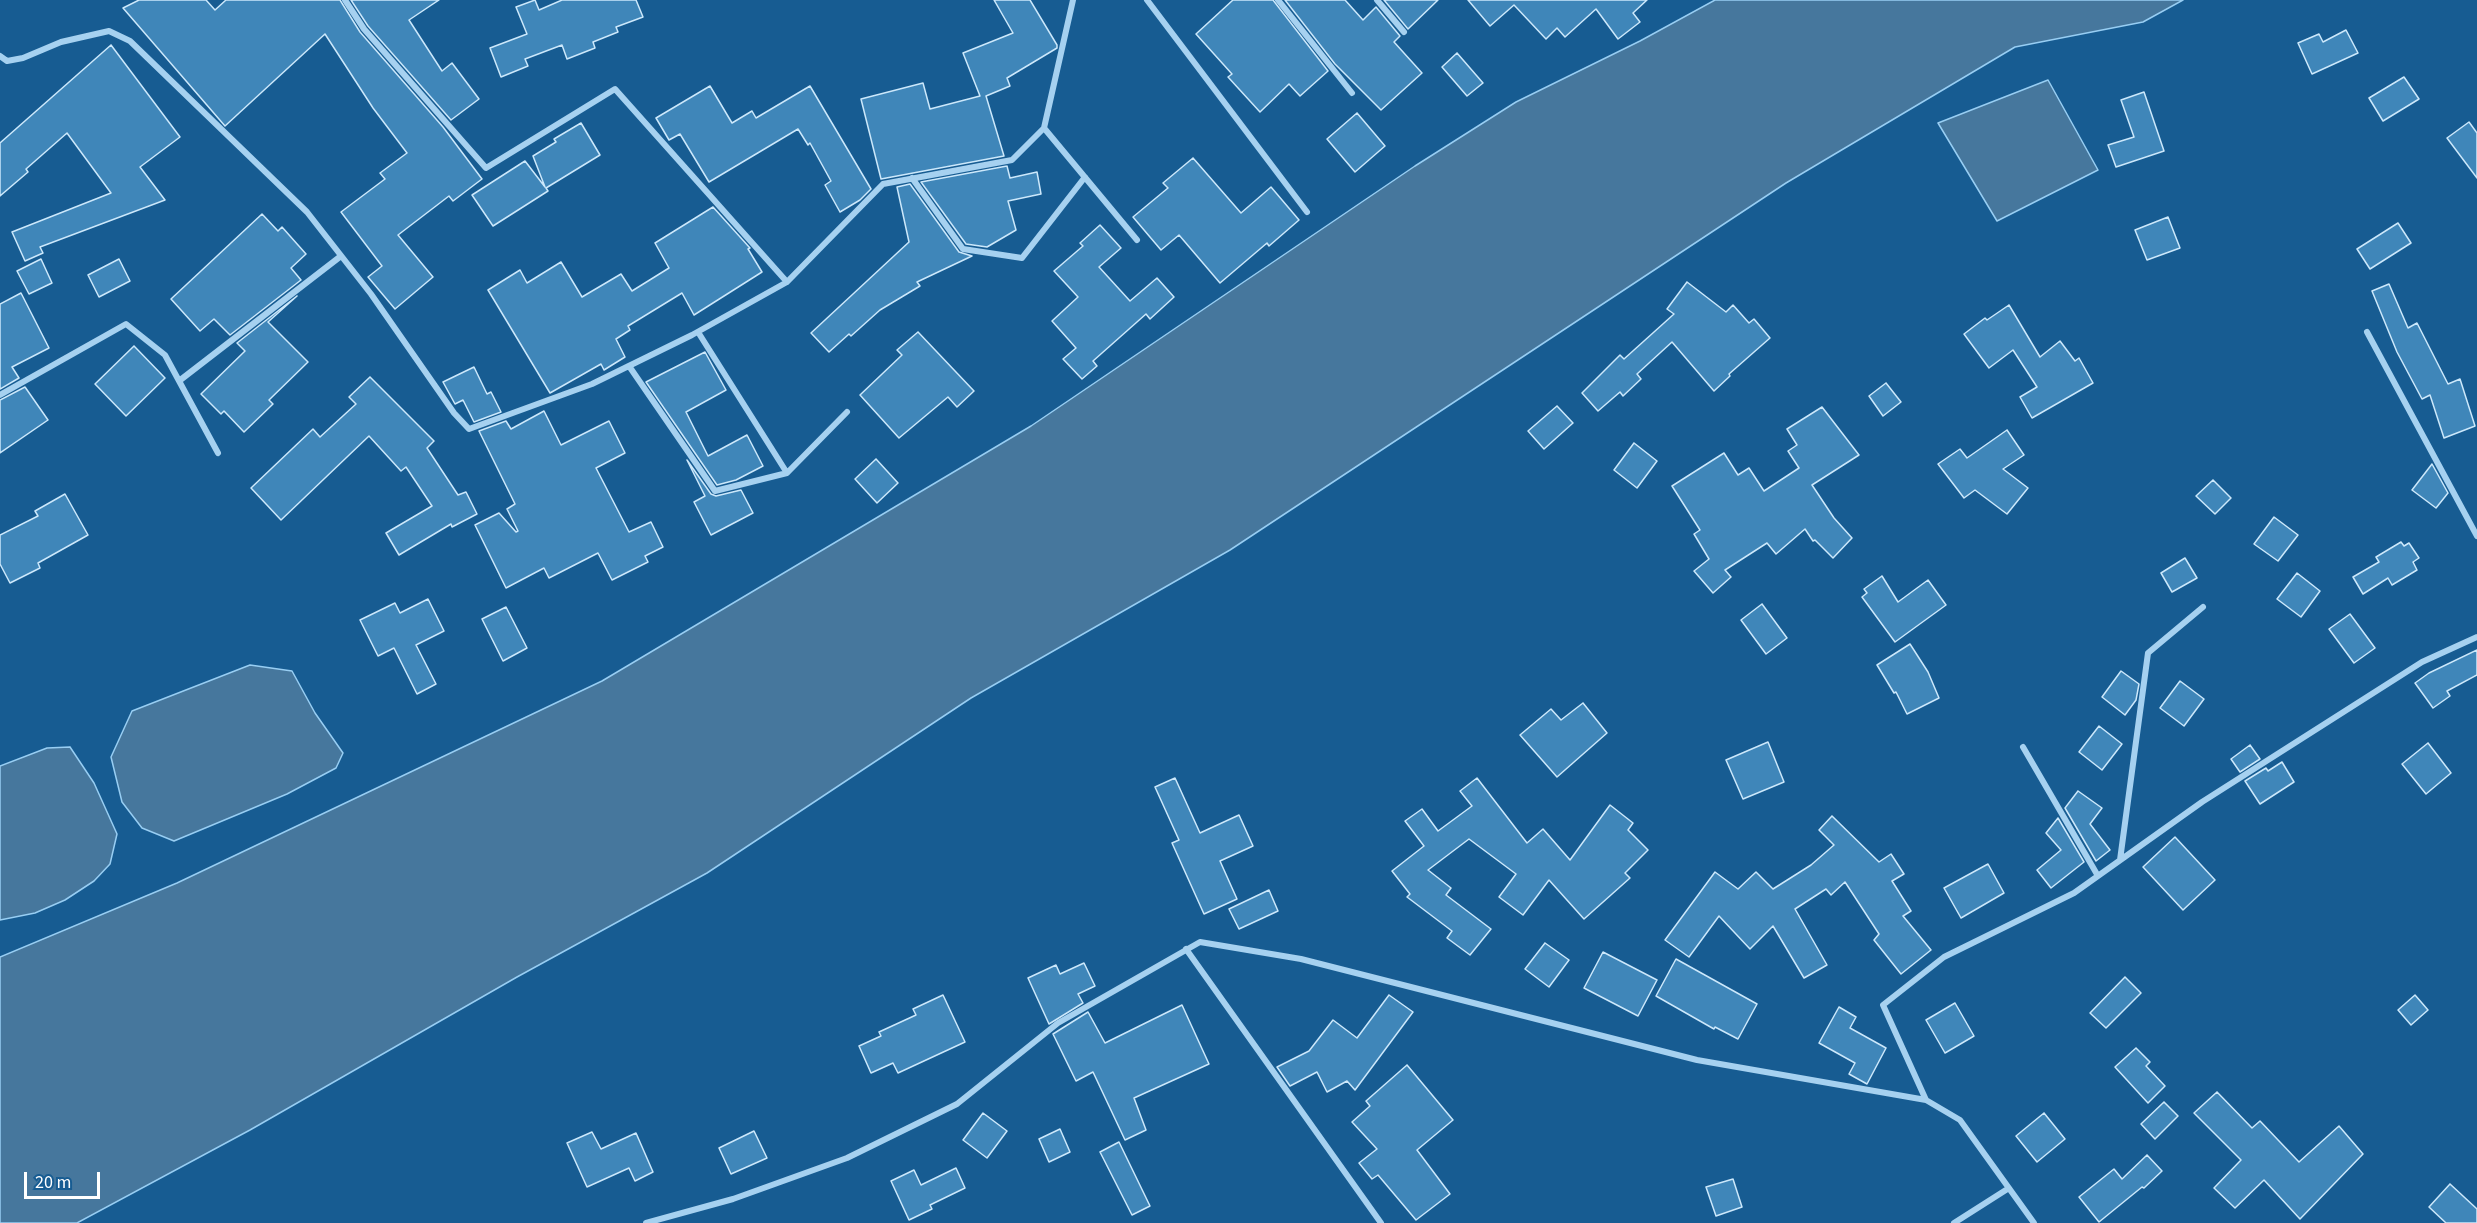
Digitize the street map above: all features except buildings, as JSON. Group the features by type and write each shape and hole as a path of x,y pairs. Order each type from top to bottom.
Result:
{"street":[{"path":"345,0 364,29 486,168 615,89 787,282"},
{"path":"0,56 7,61 23,58 61,42 109,31 130,41 307,212 371,294 454,413 469,429 592,384 698,332 787,282 883,184 1012,160 1044,128 1072,0"},
{"path":"1147,0 1307,212"},
{"path":"1278,0 1352,93"},
{"path":"1377,0 1404,32"},
{"path":"1044,128 1137,240"},
{"path":"912,178 963,249 1022,258 1085,177"},
{"path":"179,381 341,256"},
{"path":"0,395 126,324 165,355 218,453"},
{"path":"698,332 787,473"},
{"path":"2367,332 2477,536"},
{"path":"629,366 715,491 787,473 847,412"},
{"path":"2120,860 2148,653 2203,607"},
{"path":"1926,1100 1882,1005 1944,957 2074,892 2202,802 2422,662 2477,637"},
{"path":"2023,747 2097,876"},
{"path":"646,1223 733,1199 847,1158 957,1104 1058,1023 1200,942 1300,959 1697,1060 1926,1100 1960,1120 2034,1223"},
{"path":"1186,949 1381,1223"},
{"path":"1954,1223 2009,1188"}],"water":[{"path":"1715,0 2183,0 2143,22 2015,47 1786,183 1230,550 971,698 707,873 517,977 250,1130 77,1223 0,1223 0,957 177,883 602,681 1031,426 1415,166 1516,102 1640,41"},
{"path":"2048,80 2098,170 1997,221 1938,123"},
{"path":"250,665 292,671 315,713 343,753 336,768 287,794 174,841 142,828 122,802 111,757 132,711"},
{"path":"70,747 94,783 117,834 110,864 94,881 65,900 35,913 0,920 0,766 47,748"}]}
